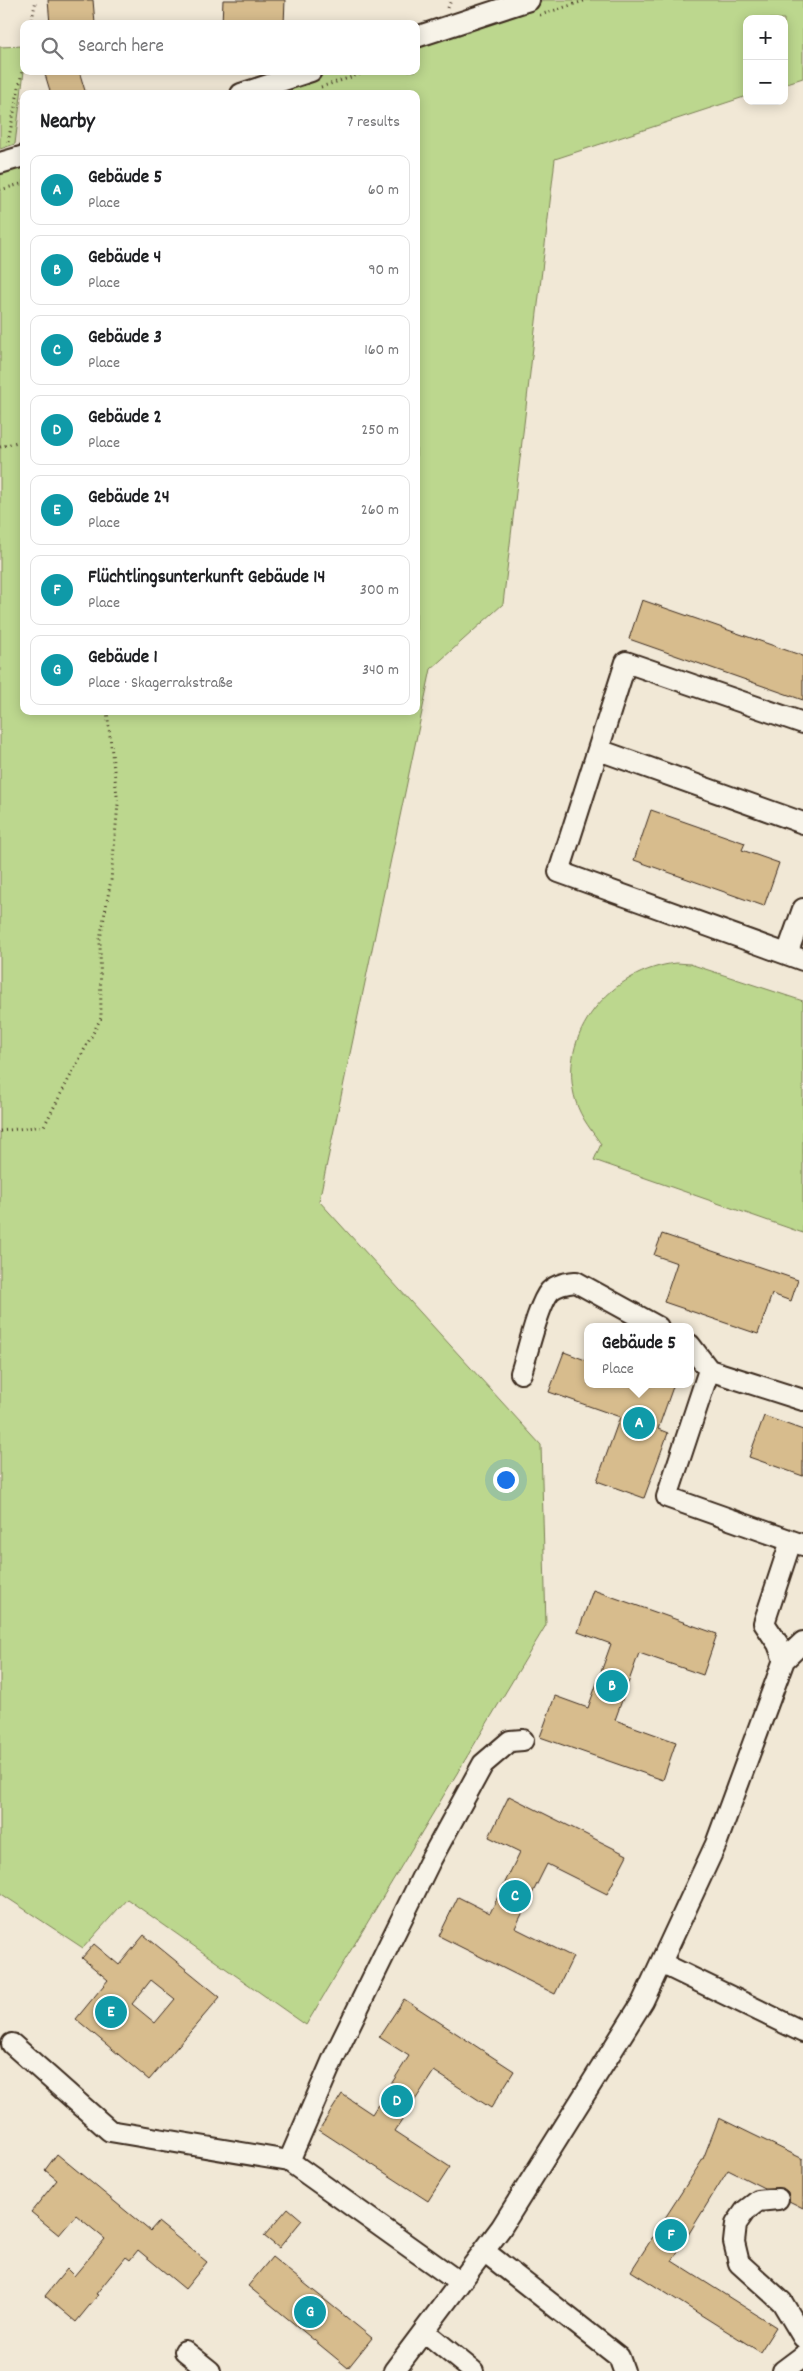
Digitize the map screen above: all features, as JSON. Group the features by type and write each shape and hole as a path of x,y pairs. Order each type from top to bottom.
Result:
{"street":[{"path":"420,36 529,0"},
{"path":"262,90 315,80"},
{"path":"2,162 20,157"},
{"path":"803,723 626,662 559,872 795,957 803,909"},
{"path":"598,750 803,823"},
{"path":"521,1373 543,1302 550,1290 563,1283 576,1282 651,1323"},
{"path":"694,1355 699,1367 694,1387"},
{"path":"699,1367 803,1400"},
{"path":"694,1388 666,1497 797,1543 764,1623 778,1644 784,1660"},
{"path":"394,2371 501,2228 643,2001 716,1844 784,1660 803,1642"},
{"path":"289,2161 342,2039 429,1863 483,1764 510,1741 523,1740"},
{"path":"661,1962 803,2032"},
{"path":"12,2044 110,2131 289,2161 460,2283"},
{"path":"778,2199 758,2201 745,2211 736,2224 734,2242 738,2263 782,2302 803,2337"},
{"path":"484,2251 619,2357 624,2371"},
{"path":"424,2331 473,2371"},
{"path":"185,2351 210,2371"},
{"path":"783,2371 803,2356"}],"path":[{"path":"32,20 36,0"},
{"path":"2,162 21,75"},
{"path":"315,80 346,75"},
{"path":"0,190 20,184"},
{"path":"0,447 20,441"},
{"path":"0,1131 44,1126 101,1018 100,939 111,880 118,804 107,715"}],"green space":[{"path":"544,0 803,0 803,78 788,83 788,15 743,15 743,97 555,159 503,604 431,669 319,1201 541,1445 546,1625 306,2025 127,1899 83,1948 0,1893 0,165 20,159 20,715 420,715 420,90 252,90 299,75 420,75 420,37"},
{"path":"20,46 20,75 24,75 22,90 20,90 15,144 0,149 0,47"},
{"path":"677,963 690,964 803,1001 803,1233 594,1160 601,1144 578,1108 572,1077 574,1052 582,1030 594,1009 611,992 631,978 653,968"}],"building":[{"path":"48,0 93,0 95,20 50,20"},
{"path":"223,0 285,0 284,20 222,20"},
{"path":"45,75 80,75 85,90 50,90"},
{"path":"642,600 803,656 803,700 629,639"},
{"path":"651,810 745,843 742,850 779,863 764,906 634,860"},
{"path":"662,1234 798,1280 791,1301 772,1294 758,1334 664,1302 677,1263 654,1255"},
{"path":"564,1352 584,1360 584,1388 673,1388 658,1429 668,1433 644,1498 597,1481 620,1417 549,1392"},
{"path":"764,1416 803,1430 803,1476 749,1457"},
{"path":"593,1590 717,1634 703,1675 639,1653 615,1720 676,1742 663,1780 540,1737 555,1696 588,1708 611,1644 578,1632"},
{"path":"509,1796 627,1855 607,1894 547,1864 515,1928 573,1957 555,1994 439,1936 458,1897 490,1913 520,1852 489,1837"},
{"path":"144,1935 220,1997 149,2080 76,2019 108,1980 82,1958 94,1944 119,1965","holes":["151,1980 175,1999 155,2023 132,2004"]},
{"path":"404,1999 514,2071 491,2108 434,2071 395,2131 450,2167 428,2201 319,2130 342,2094 372,2114 409,2056 379,2037"},
{"path":"719,2118 803,2159 803,2208 789,2201 788,2192 783,2188 764,2188 728,2170 672,2261 776,2327 760,2352 631,2271 703,2159"},
{"path":"57,2154 150,2231 158,2222 207,2262 185,2289 138,2250 130,2260 126,2257 76,2322 45,2296 67,2269 74,2276 105,2239 76,2215 59,2235 31,2212 57,2180 45,2170"},
{"path":"288,2208 302,2220 279,2248 264,2236"},
{"path":"272,2257 372,2338 348,2368 248,2286"}],"place":[{"name":"Gebäude 5","path":"639,1423"},
{"name":"Gebäude 4","path":"612,1686"},
{"name":"Gebäude 3","path":"515,1896"},
{"name":"Gebäude 24","path":"111,2012"},
{"name":"Gebäude 2","path":"397,2101"},
{"name":"Flüchtlingsunterkunft Gebäude 14","path":"671,2235"},
{"name":"Gebäude 1","path":"310,2312"}]}
